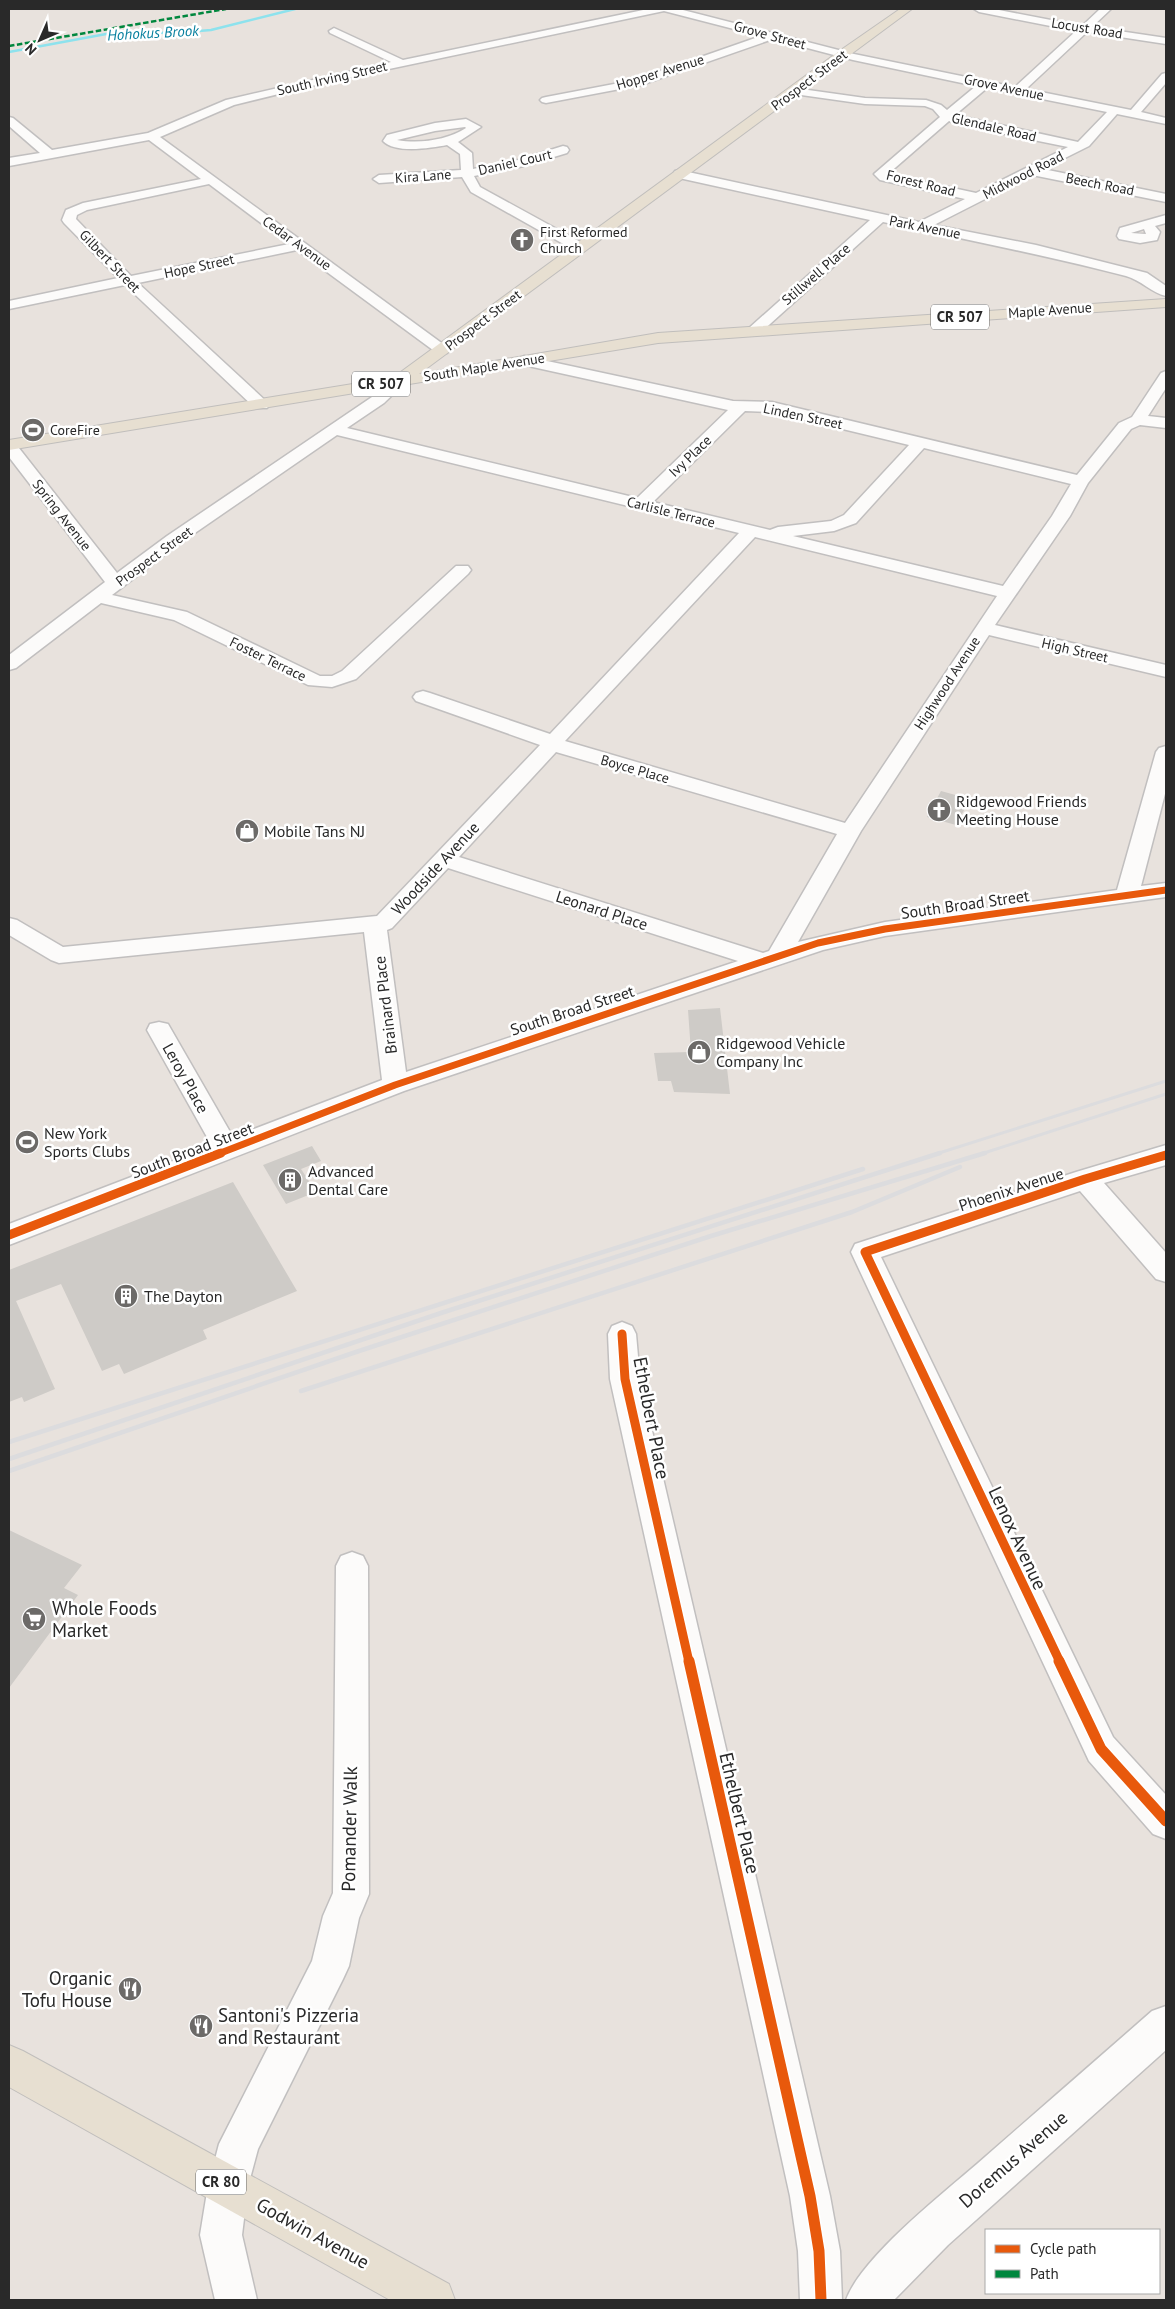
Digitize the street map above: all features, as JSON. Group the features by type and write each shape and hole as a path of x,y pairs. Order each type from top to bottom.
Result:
{"main road":[{"name":"Prospect Street","path":"399,381 842,54 907,9"},
{"name":"Maple Avenue","path":"754,331 1166,303"},
{"name":"South Maple Avenue","path":"9,445 261,405 658,338 754,331"},
{"name":"Godwin Avenue","path":"9,2065 433,2300"}],"street":[{"name":"South Irving Street","path":"9,162 151,136 230,102 401,63 661,9"},
{"name":"Grove Street","path":"668,9 842,54"},
{"name":"Locust Road","path":"978,9 1006,11 1084,29 1166,40"},
{"path":"1018,90 1106,9"},
{"path":"334,31 401,63"},
{"name":"Hopper Avenue","path":"546,100 637,82 772,36"},
{"name":"Grove Avenue","path":"842,54 1166,121"},
{"path":"1134,114 1166,76"},
{"name":"Forest Road","path":"979,198 884,177 880,174 914,147 946,116 986,83"},
{"name":"Glendale Road","path":"794,91 865,101 919,102 937,107 946,116 960,121 1080,146"},
{"name":"Midwood Road","path":"921,226 1080,146 1090,139 1095,130 1115,110"},
{"path":"9,120 50,155"},
{"path":"450,140 473,128 474,125 460,124 435,127 389,140 394,144 450,140 466,153 467,173 476,189 579,247"},
{"name":"Cedar Avenue","path":"151,136 442,350"},
{"name":"Daniel Court","path":"467,173 530,160 562,150"},
{"name":"Beech Road","path":"1033,171 1166,198"},
{"name":"Kira Lane","path":"379,178 467,173"},
{"name":"Park Avenue","path":"679,174 880,218 1036,249 1142,276 1166,292"},
{"name":"Gilbert Street","path":"212,180 90,205 71,213 70,220 128,281 261,405"},
{"name":"Stillwell Place","path":"754,331 880,218"},
{"path":"1147,224 1166,218"},
{"name":"Hope Street","path":"9,305 301,245"},
{"name":"Linden Street","path":"524,361 740,407 772,406 1080,481"},
{"name":"Highwood Avenue","path":"770,958 850,831 984,628 1061,516 1080,481 1125,426 1135,421 1166,376"},
{"name":"Prospect Street","path":"9,664 173,540 378,400 399,381"},
{"name":"Ivy Place","path":"640,505 740,407"},
{"path":"1135,421 1166,423"},
{"name":"Carlisle Terrace","path":"334,430 1008,593"},
{"path":"754,532 815,528 843,523 850,519 920,443"},
{"name":"Spring Avenue","path":"9,445 116,584"},
{"name":"Woodside Avenue","path":"9,925 59,955 384,923 552,743 754,532"},
{"name":"Foster Terrace","path":"98,597 180,616 314,681 335,682 349,675 462,570"},
{"name":"High Street","path":"984,628 1166,671"},
{"name":"Boyce Place","path":"423,697 540,737 552,743 850,831"},
{"path":"1127,895 1166,752"},
{"name":"Leonard Place","path":"443,859 770,958"},
{"name":"South Broad Street","path":"11,1232 228,1152 395,1085 818,943 885,929 1166,890"},
{"name":"Brainard Place","path":"375,925 395,1085"},
{"name":"Leroy Place","path":"158,1030 228,1152"},
{"name":"Phoenix Avenue","path":"865,1252 1085,1179 1166,1155"},
{"path":"1085,1179 1166,1271"},
{"name":"Lenox Avenue","path":"865,1252 1101,1749 1166,1821"},
{"name":"Ethelbert Place","path":"622,1334 627,1388 810,2196 819,2251 821,2300"},
{"name":"Pomander Walk","path":"236,2300 221,2235 228,2186 243,2136 330,1966 341,1916 350,1894 352,1566"},
{"name":"Doremus Avenue","path":"867,2300 886,2277 932,2230 1166,2025"}],"building":[{"name":"Ridgewood Friends Meeting House","path":"941,791 970,799 956,825 927,817"},
{"name":"Ridgewood Vehicle Company Inc","path":"720,1008 730,1094 674,1092 671,1081 658,1081 654,1053 691,1052 688,1010"},
{"name":"Advanced Dental Care","path":"312,1146 321,1161 301,1169 316,1192 286,1204 263,1165"},
{"name":"The Dayton","path":"233,1182 297,1291 203,1330 207,1339 124,1374 119,1364 102,1371 61,1284 16,1301 55,1389 24,1402 22,1397 9,1402 9,1270"},
{"name":"Whole Foods Market","path":"9,1530 82,1565 64,1588 78,1595 9,1688"}],"waterway":[{"name":"Hohokus Brook","path":"9,52 117,32 175,33 211,30 295,9"}],"railway":[{"path":"936,1154 1166,1081"},
{"path":"981,1154 1166,1094"},
{"path":"9,1459 441,1313 940,1153"},
{"path":"9,1471 356,1352 711,1236 985,1153"},
{"path":"301,1391 852,1212 960,1167"},
{"path":"9,1442 863,1169"}],"marked path":[{"path":"9,46 226,9"}],"cycle path":[{"path":"9,1235 395,1085 818,943 885,929 1166,890"},
{"path":"1166,1155 1085,1179 865,1252 1101,1749 1166,1821"},
{"path":"622,1334 625,1379 810,2196 819,2251 821,2300"}],"place":[{"name":"First Reformed Church","path":"522,240"},
{"name":"CoreFire","path":"33,430"},
{"name":"Ridgewood Friends Meeting House","path":"939,810"},
{"name":"Mobile Tans NJ","path":"247,831"},
{"name":"Ridgewood Vehicle Company Inc","path":"699,1052"},
{"name":"New York Sports Clubs","path":"27,1142"},
{"name":"Advanced Dental Care","path":"290,1180"},
{"name":"The Dayton","path":"126,1296"},
{"name":"Whole Foods Market","path":"34,1619"},
{"name":"Organic Tofu House","path":"130,1989"},
{"name":"Santoni's Pizzeria and Restaurant","path":"201,2026"}]}
